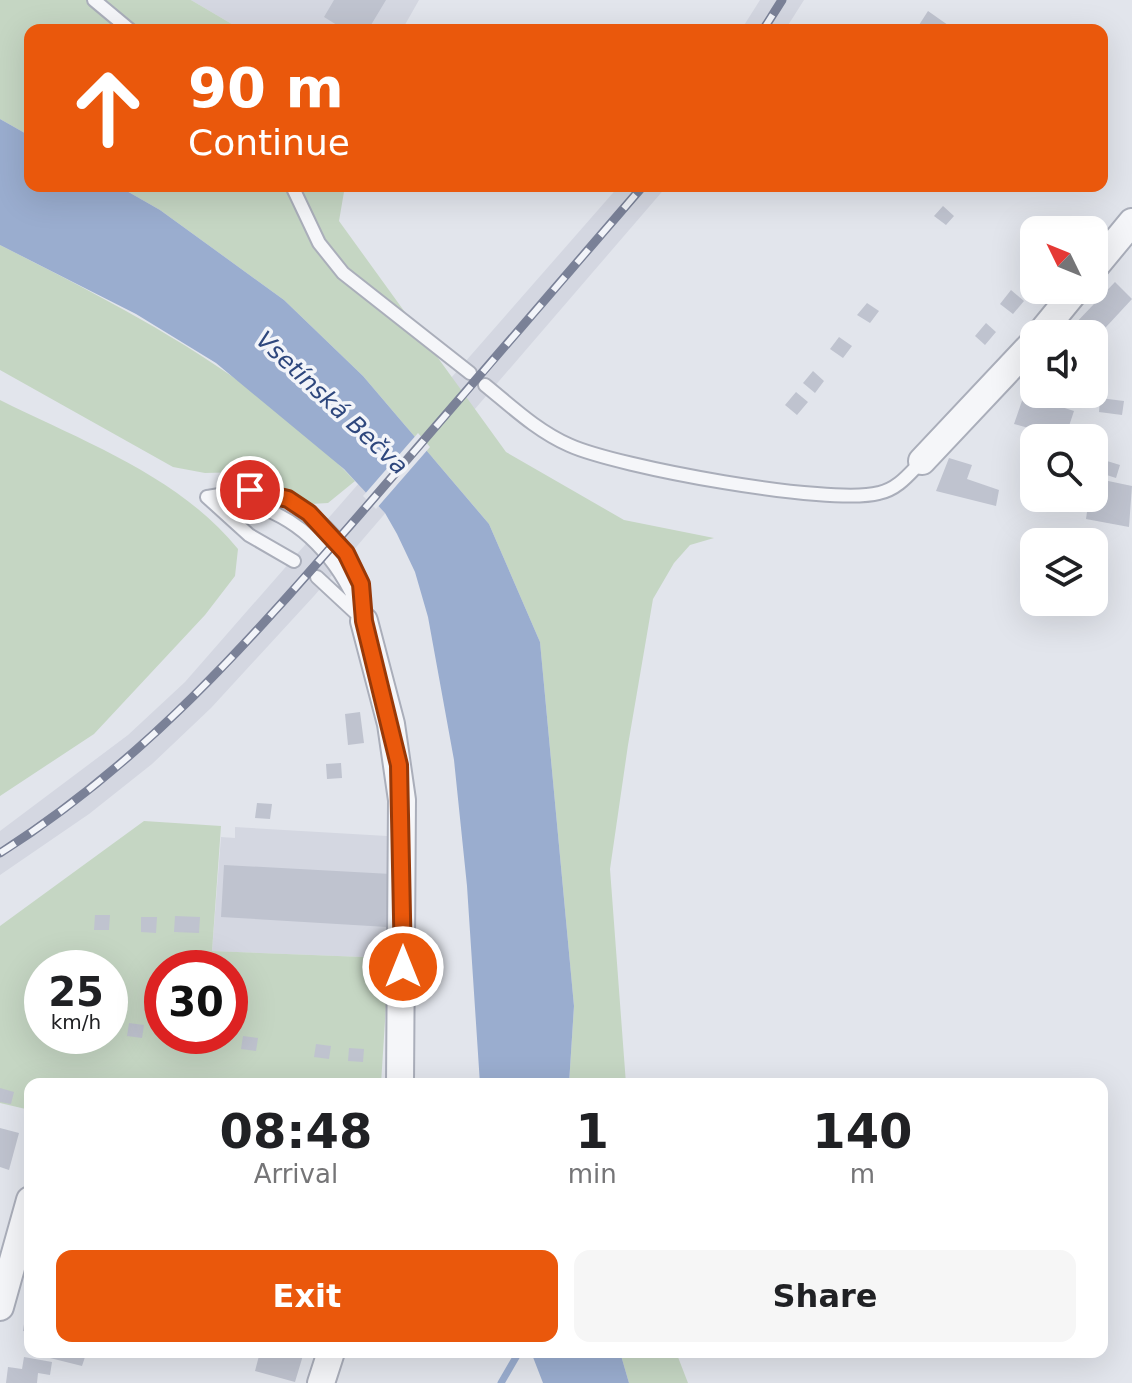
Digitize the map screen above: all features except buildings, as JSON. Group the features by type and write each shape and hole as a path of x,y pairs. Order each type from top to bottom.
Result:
{"street":[{"path":"1108,251 1132,222"},
{"path":"1051,320 1065,304"},
{"path":"922,461 1020,357"},
{"path":"364,621 391,724 402,800 400,1078"},
{"path":"0,1307 24,1221"},
{"path":"321,1383 329,1358"}],"lane":[{"path":"94,0 123,24"},
{"path":"295,192 319,243 343,273 470,373"},
{"path":"485,385 543,431 569,445 658,469 817,495 858,496 895,488 922,461"},
{"path":"294,561 249,535 207,497 257,504 291,520 338,570 350,588 364,621"},
{"path":"317,577 364,621"}],"shaded area":[{"path":"191,0 419,0 405,24 232,24"},
{"path":"760,0 804,0 789,24 745,24"},
{"path":"614,192 662,192 314,596 211,708 152,764 89,814 0,875 0,831 128,735 185,682"},
{"path":"235,827 387,836 391,874 389,958 212,950 221,837 235,838"}],"green space":[{"path":"0,0 191,0 232,24 24,24 24,133 0,119"},
{"path":"128,192 344,192 339,221 506,452 624,520 714,538 690,545 674,563 653,599 628,745 610,869 626,1078 569,1078 574,1006 540,642 489,524 363,376 284,300 160,210"},
{"path":"0,245 142,320 233,377 317,443 355,481 328,503 311,504 242,472 205,473 173,467 0,370"},
{"path":"0,400 128,462 187,501 214,523 238,549 235,576 205,615 94,734 0,796"},
{"path":"144,821 221,826 212,950 144,950 144,1054 248,1054 248,952 389,958 381,1078 24,1078 24,1109 0,1103 0,926"},
{"path":"622,1358 678,1358 688,1383 629,1383"}],"water":[{"name":"Vsetínská Bečva","path":"0,119 24,133 24,192 128,192 160,210 284,300 363,376 489,524 540,642 574,1006 569,1078 480,1078 467,886 454,760 428,617 415,572 385,513 344,469 216,363 136,314 0,245"},
{"path":"533,1358 622,1358 629,1383 543,1383"}],"pier":[{"path":"418,433 430,447 376,509 363,496"}],"waterway":[{"path":"501,1383 516,1358"}],"railway":[{"path":"767,24 782,0"},
{"path":"0,853 104,778 240,649 638,192"}],"route":[{"path":"250,490 288,499 309,513 346,553 361,584 364,621 399,765 403,967"}]}
